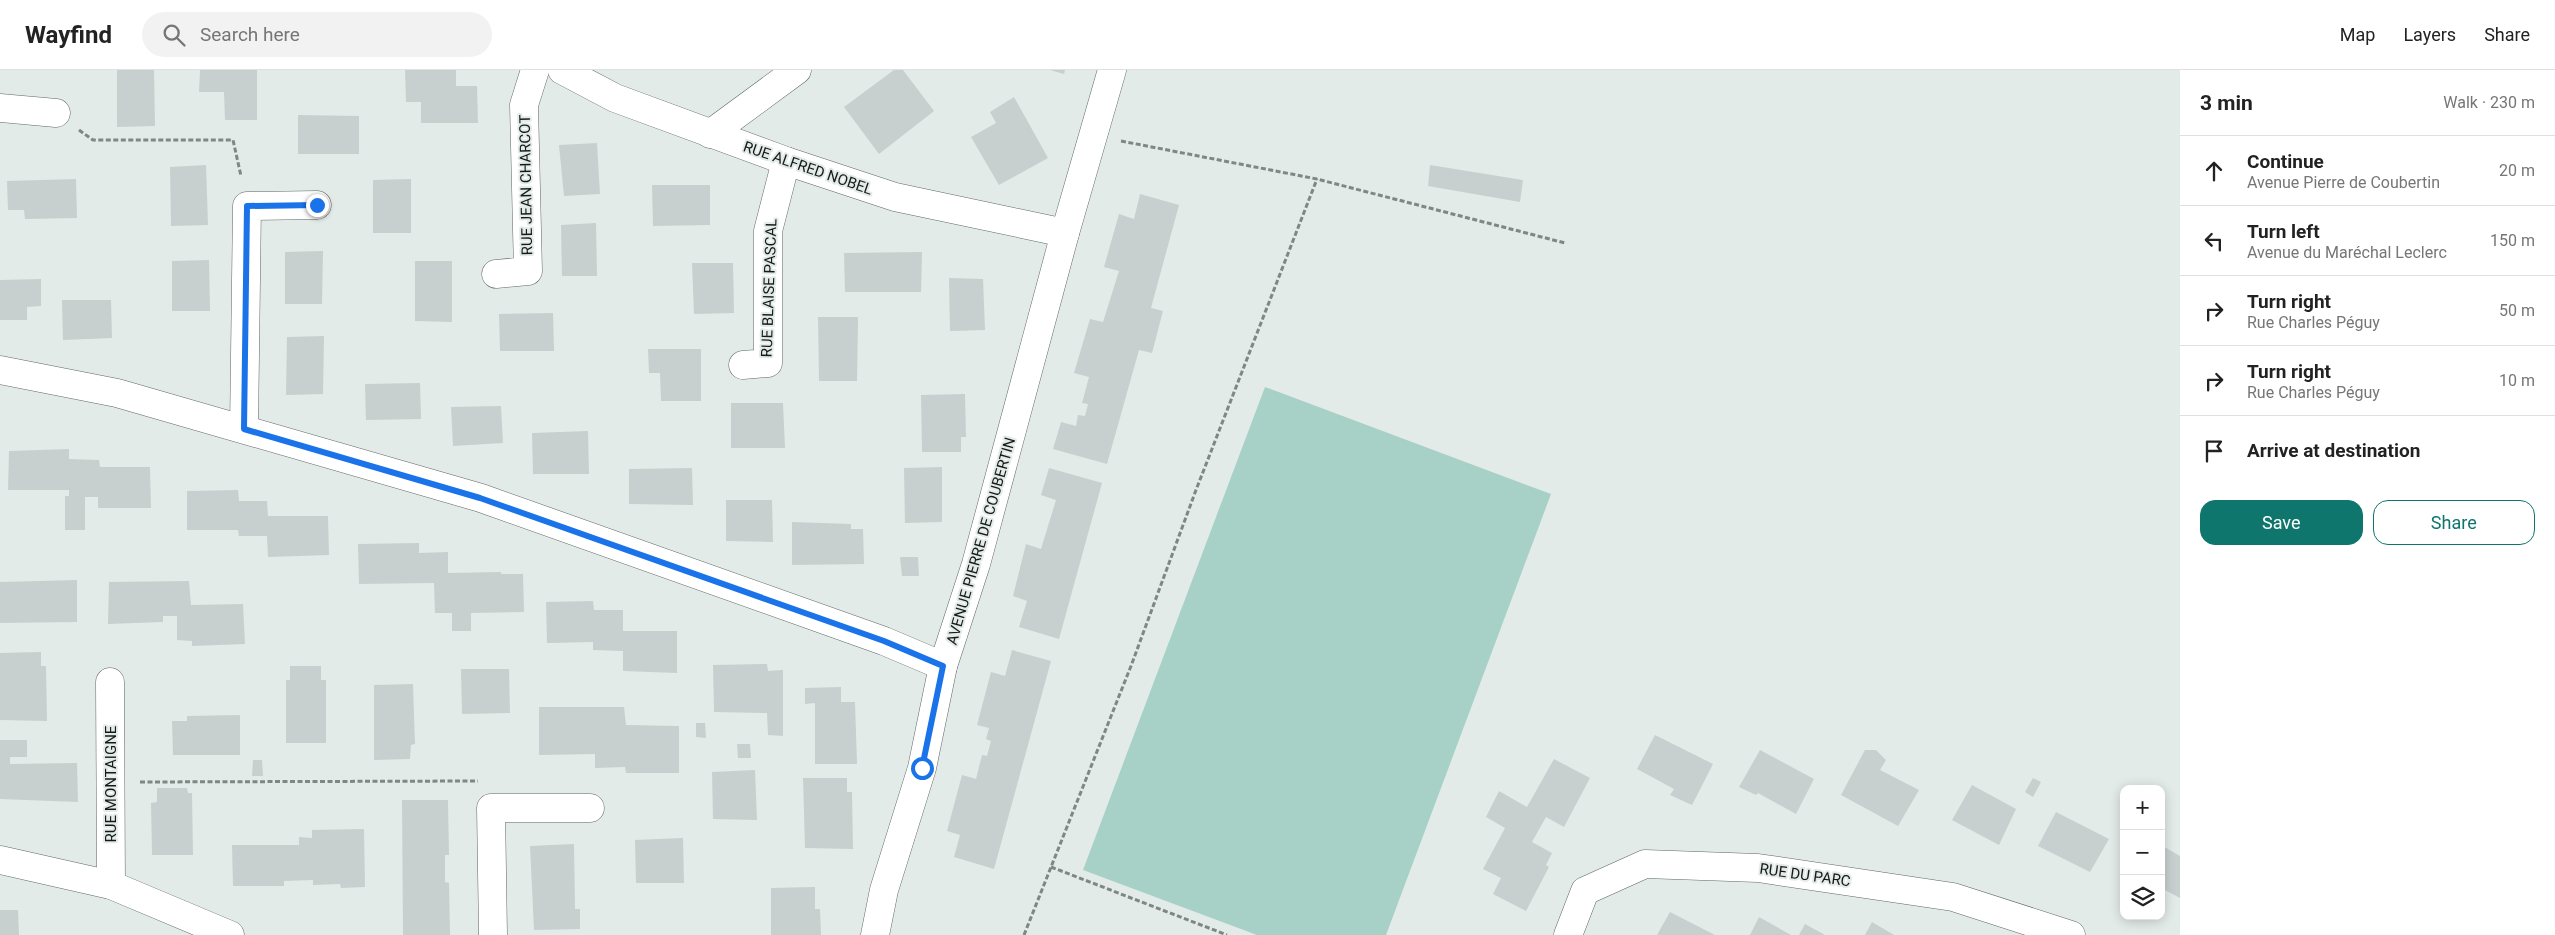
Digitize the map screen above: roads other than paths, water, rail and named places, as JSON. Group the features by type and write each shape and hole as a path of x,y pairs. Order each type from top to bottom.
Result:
{"street":[{"name":"RUE JEAN CHARCOT","path":"496,274 528,271 524,105 535,70"},
{"name":"RUE ALFRED NOBEL","path":"562,70 615,98 786,161 895,197 1065,233"},
{"path":"710,134 797,70"},
{"name":"AVENUE PIERRE DE COUBERTIN","path":"875,935 884,890 922,768 943,666 981,545 1065,233 1112,70"},
{"path":"0,108 56,113"},
{"name":"RUE BLAISE PASCAL","path":"744,364 768,364 768,231 786,161"},
{"path":"244,429 247,206 317,205"},
{"path":"0,370 117,393 480,498 884,641 943,666"},
{"name":"RUE MONTAIGNE","path":"110,682 112,782 111,885"},
{"path":"492,935 491,808 590,808"},
{"path":"0,860 111,885 230,935"},
{"name":"RUE DU PARC","path":"1568,935 1585,891 1645,864 1758,868 1953,897 2071,935"}]}
